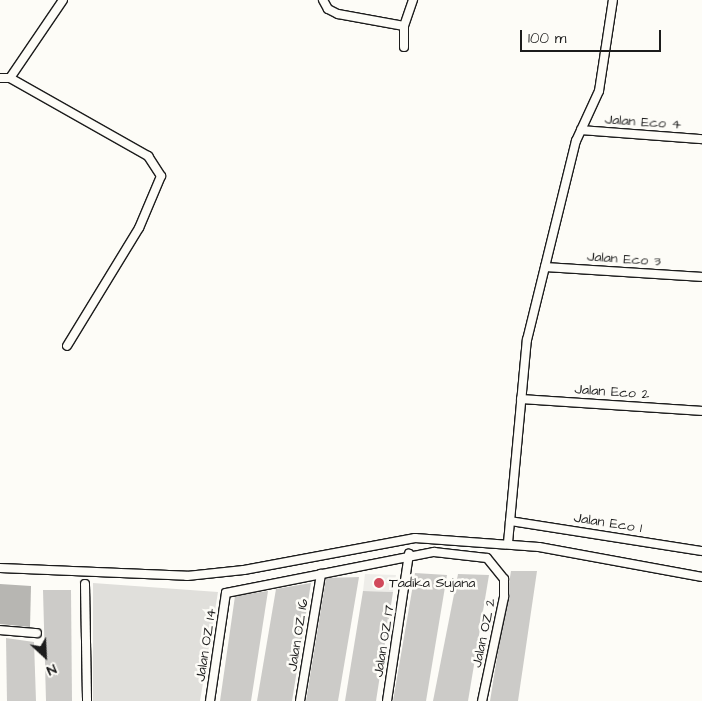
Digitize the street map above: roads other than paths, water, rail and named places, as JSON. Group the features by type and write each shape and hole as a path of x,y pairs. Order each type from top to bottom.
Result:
{"street":[{"path":"10,78 63,0"},
{"path":"324,0 328,9 338,14 404,26"},
{"path":"404,47 404,26 413,0"},
{"path":"508,543 527,340 581,130 598,91 613,0"},
{"path":"0,78 10,78 148,156 162,176 139,228 67,346"},
{"name":"Jalan Eco 4","path":"581,130 702,139"},
{"name":"Jalan Eco 3","path":"545,267 702,277"},
{"name":"Jalan Eco 2","path":"521,399 702,411"},
{"name":"Jalan Eco 1","path":"510,521 702,551"},
{"path":"0,568 187,576 244,570 415,538 508,543 702,577"},
{"path":"321,574 409,554"},
{"name":"Jalan OZ 2","path":"409,554 479,556 488,558 501,570 504,597 482,701"},
{"name":"Jalan OZ 17","path":"387,701 409,554"},
{"name":"Jalan OZ 14","path":"210,701 226,593 321,574"},
{"name":"Jalan OZ 16","path":"300,701 321,574"},
{"path":"85,584 86,701"},
{"path":"0,630 36,632"}],"place":[{"name":"Tadika Sujana","path":"379,583"}]}
